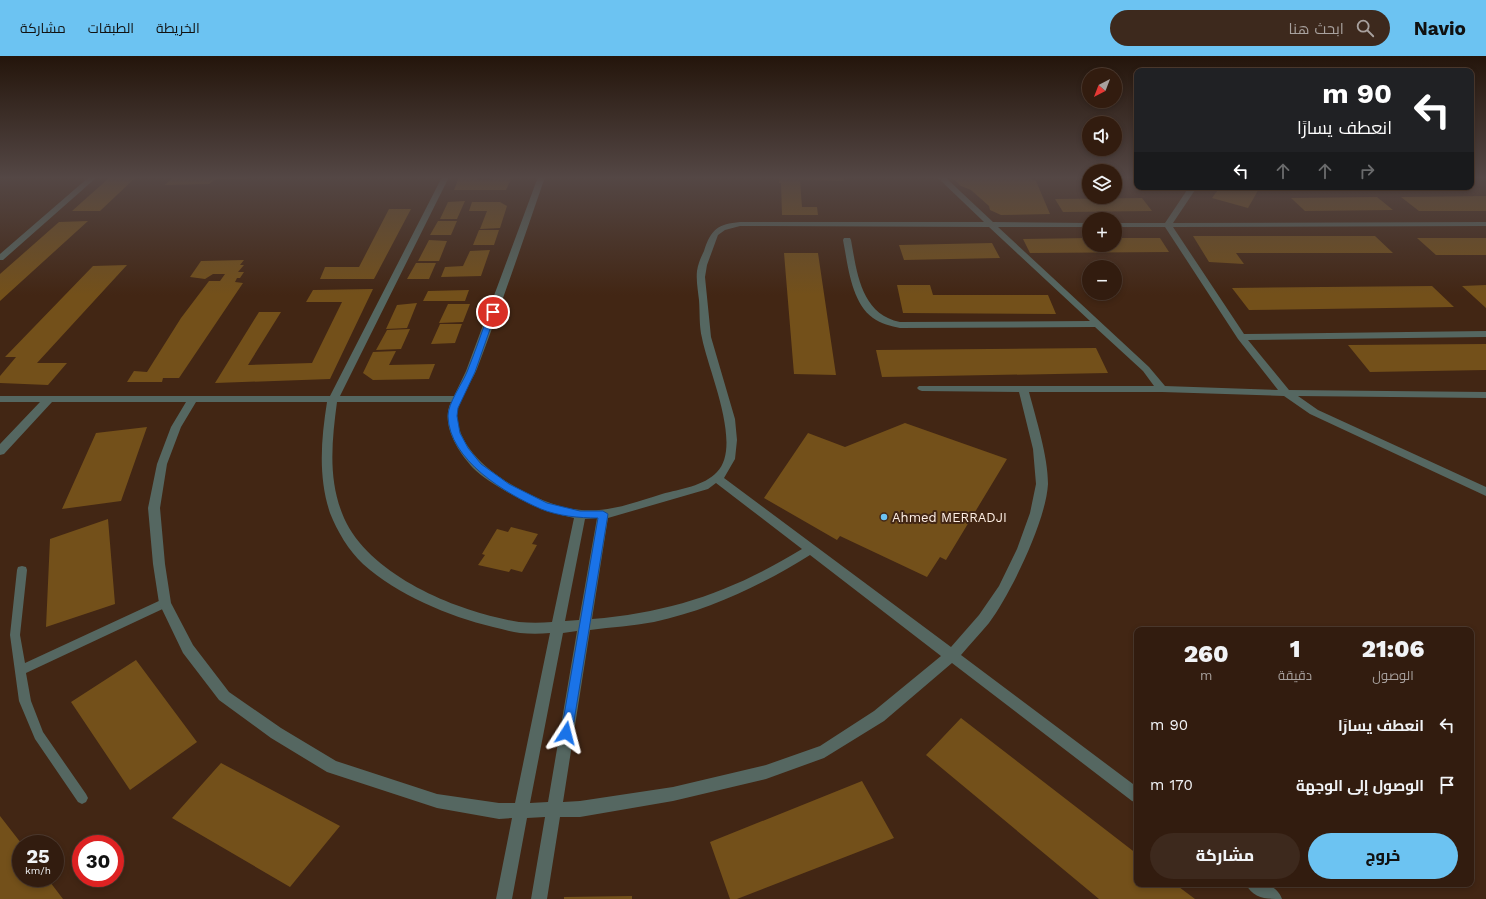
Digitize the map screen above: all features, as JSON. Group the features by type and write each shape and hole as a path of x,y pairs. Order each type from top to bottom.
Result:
{"street":[{"path":"0,258 48,216"},
{"path":"426,216 333,398 326,435 326,464 330,496 342,526 359,551 384,572 422,597 467,616 522,628 557,627 635,620 673,612 739,588 774,572 811,549"},
{"path":"528,216 471,372 454,408 452,416 456,433 464,449 478,466 506,486 544,506 580,515 613,514 714,482 722,475 728,465 732,447 731,424 706,338 701,273 713,235 719,229 725,226 740,224 1082,225"},
{"path":"982,216 1146,369 1162,389"},
{"path":"1172,216 1169,225 1171,233 1241,337 1286,393 1304,406 1326,418 1486,492"},
{"path":"1122,225 1486,224"},
{"path":"847,240 856,278 866,303 873,313 890,323 900,325 1097,324"},
{"path":"1241,337 1486,334"},
{"path":"922,388 1162,389 1286,393 1486,395"},
{"path":"193,399 176,427 162,464 154,508 159,564 165,603 188,649 224,696 276,733 332,767 437,801 499,811 580,809 673,794 766,772 824,751 879,716 952,655 984,619 1003,589 1023,549 1036,513 1042,484 1039,456 1023,389"},
{"path":"0,399 458,399"},
{"path":"0,451 49,399"},
{"path":"718,479 1134,794"},
{"path":"539,899 603,514"},
{"path":"504,899 580,515"},
{"path":"1258,887 1274,899"}],"lane":[{"path":"22,570 15,635 25,700 39,734 82,798"},
{"path":"21,670 165,603"}],"building":[{"path":"385,216 407,216 374,279 320,279 325,267 359,267"},
{"path":"441,216 458,216 457,219 440,219"},
{"path":"485,216 504,216 500,228 480,229"},
{"path":"88,221 0,301 0,274 59,222"},
{"path":"438,221 457,221 451,235 430,235"},
{"path":"479,230 499,230 494,245 473,245"},
{"path":"1193,236 1375,236 1393,253 1236,253 1244,264 1209,262"},
{"path":"1082,238 1082,252 1122,252 1122,238 1160,238 1169,252 1030,253 1023,239"},
{"path":"1417,238 1486,238 1486,255 1436,255"},
{"path":"429,240 447,241 439,261 418,261"},
{"path":"992,243 1000,258 904,260 899,245"},
{"path":"490,250 481,276 441,277 445,267 463,266 470,251"},
{"path":"784,253 818,253 836,375 794,374"},
{"path":"244,260 240,265 244,265 238,272 244,272 235,282 243,283 179,378 163,378 162,382 127,382 134,371 147,372 181,318 209,281 220,281 225,274 213,274 205,279 190,277 201,261"},
{"path":"416,263 436,263 429,279 407,279"},
{"path":"127,265 37,363 67,363 48,385 0,383 0,376 16,357 5,357 93,266"},
{"path":"897,285 930,285 933,295 1048,295 1056,314 903,313"},
{"path":"1486,285 1486,308 1462,286"},
{"path":"1432,286 1454,307 1249,310 1232,288"},
{"path":"373,289 330,379 215,383 259,312 281,312 248,365 312,363 342,302 306,302 313,290"},
{"path":"469,290 465,301 423,301 428,291"},
{"path":"417,303 407,328 386,329 397,305"},
{"path":"448,304 470,304 463,322 439,323"},
{"path":"440,324 462,324 455,343 431,344"},
{"path":"410,329 401,349 376,350 387,330"},
{"path":"1486,344 1486,370 1370,372 1348,345"},
{"path":"1096,348 1108,373 882,377 876,350"},
{"path":"396,351 389,365 435,364 429,379 373,380 363,373 373,352"},
{"name":"Ahmed MERRADJI","path":"905,423 1007,459 946,560 940,557 927,577 840,536 837,540 764,498 808,433 845,447"},
{"path":"147,427 121,501 62,509 96,433"},
{"path":"108,519 115,604 46,627 50,539"},
{"path":"511,527 538,534 532,544 537,545 522,572 511,569 509,572 478,565 485,555 482,554 497,529 508,532"},
{"path":"136,660 197,742 130,790 71,702"},
{"path":"961,718 1134,852 1134,887 1179,887 1195,899 1099,899 926,755"},
{"path":"221,763 340,826 290,887 172,818"},
{"path":"862,781 894,838 737,899 730,899 710,842"},
{"path":"0,816 15,835 12,835 12,887 54,887 63,899 0,899"},
{"path":"632,896 632,899 564,899 564,897"}],"place":[{"name":"Ahmed MERRADJI","path":"884,517"}],"route":[{"path":"493,312 471,372 454,408 452,416 456,433 464,449 478,466 506,486 544,506 580,515 603,514 566,733"}]}
